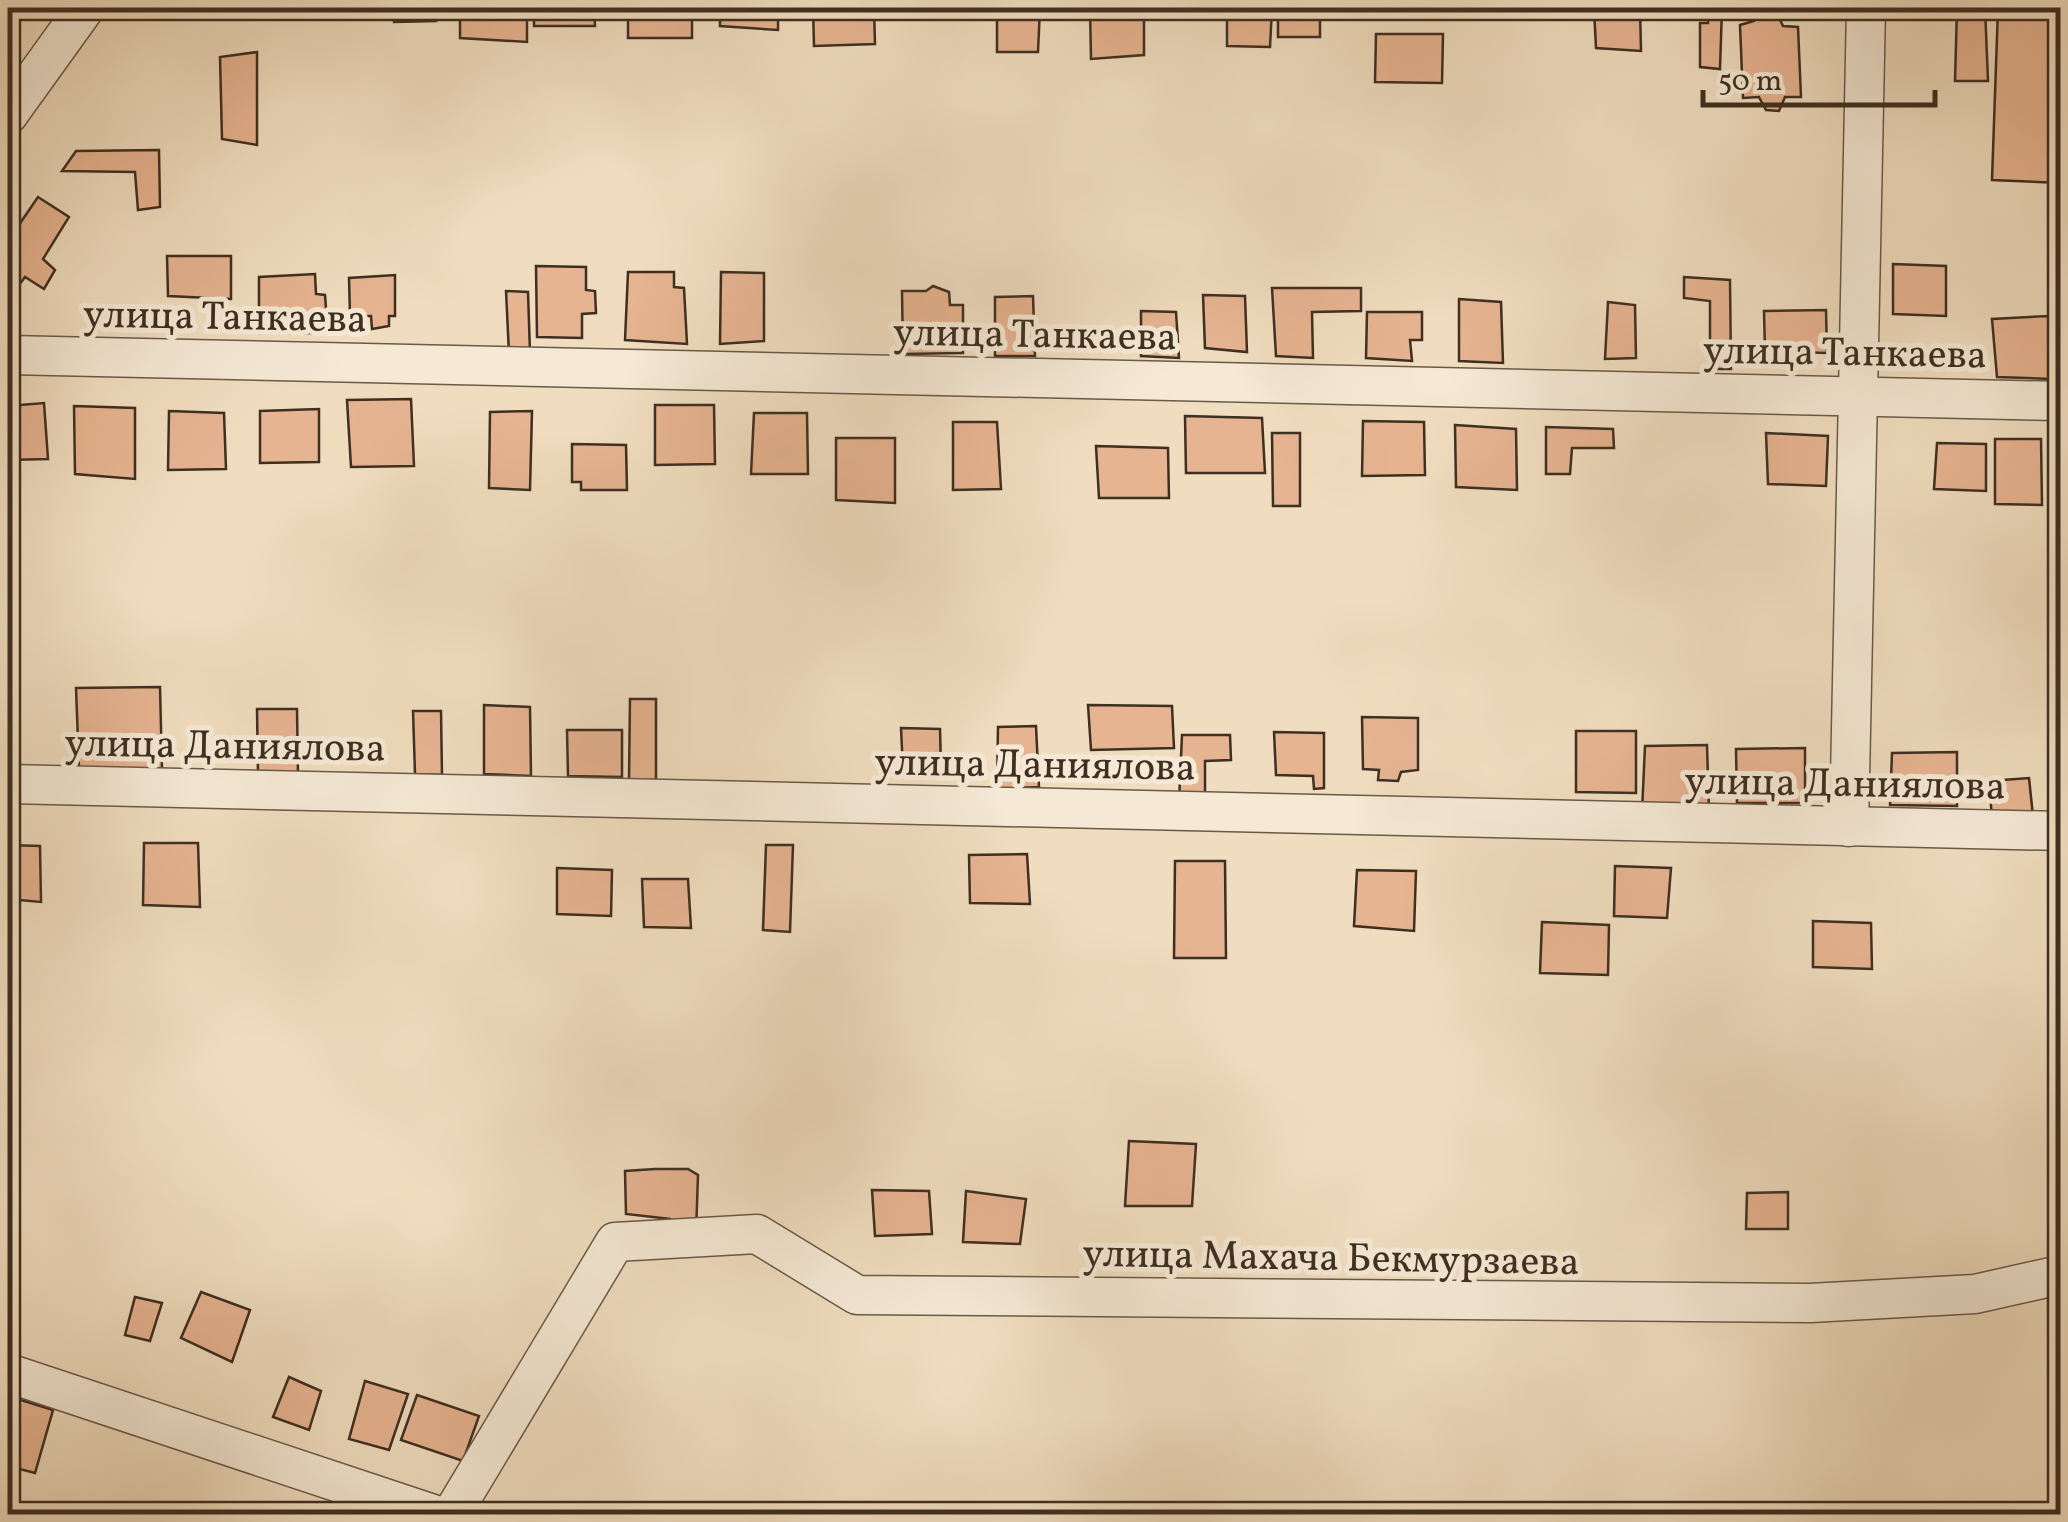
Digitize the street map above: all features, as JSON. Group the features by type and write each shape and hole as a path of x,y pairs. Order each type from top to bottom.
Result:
{"street":[{"path":"8,115 86,8"},
{"path":"1849,827 1866,8"},
{"name":"улица Танкаева","path":"8,355 2060,400"},
{"name":"улица Даниялова","path":"8,784 2060,832"},
{"name":"улица Махача Бекмурзаева","path":"452,1514 615,1242 757,1234 856,1295 1810,1303 1976,1294 2060,1276"},
{"path":"8,1373 432,1514"}],"building":[{"path":"342,8 342,12 249,10"},
{"path":"394,8 436,8 436,21 394,22"},
{"path":"460,8 527,8 527,42 460,38"},
{"path":"534,8 594,8 595,26 534,26"},
{"path":"628,8 692,8 692,38 628,38"},
{"path":"720,8 778,8 778,30 720,26"},
{"path":"813,8 874,8 875,44 814,46"},
{"path":"904,8 960,8 960,12 904,14"},
{"path":"997,8 1040,8 1038,52 997,52"},
{"path":"1090,8 1120,8 1121,16 1144,17 1144,55 1091,59"},
{"path":"1227,8 1272,8 1270,47 1227,46"},
{"path":"1278,8 1320,8 1320,37 1278,37"},
{"path":"1594,8 1640,8 1641,51 1596,48"},
{"path":"1709,8 1722,8 1720,69 1700,67 1700,23 1708,23"},
{"path":"1957,8 1985,8 1988,81 1955,81"},
{"path":"1998,8 2060,8 2060,183 1992,180"},
{"path":"1758,11 1776,11 1783,26 1798,27 1801,97 1785,97 1779,111 1766,110 1759,97 1743,98 1740,25 1754,21"},
{"path":"1376,34 1443,34 1442,83 1375,82"},
{"path":"257,52 257,145 222,139 220,57"},
{"path":"159,150 160,207 138,210 135,172 62,171 76,151"},
{"path":"38,197 69,217 43,259 55,270 44,289 25,277 8,300 8,241"},
{"path":"167,256 231,256 231,299 168,296"},
{"path":"1893,264 1946,266 1946,316 1893,314"},
{"path":"536,266 586,267 586,290 595,291 596,313 582,314 582,338 537,337"},
{"path":"628,272 674,272 674,287 684,288 687,344 625,340"},
{"path":"721,272 764,273 764,341 720,344"},
{"path":"315,274 316,294 325,295 327,322 319,322 318,333 259,333 259,277"},
{"path":"395,275 395,316 389,316 389,326 372,329 371,316 350,316 349,278"},
{"path":"1684,277 1730,280 1731,369 1710,369 1710,301 1684,298"},
{"path":"933,286 949,292 950,305 963,305 963,353 903,354 902,291 926,291"},
{"path":"1272,288 1361,288 1361,311 1312,312 1313,358 1276,356"},
{"path":"506,291 528,292 530,353 509,354"},
{"path":"1203,295 1245,296 1247,352 1205,348"},
{"path":"1033,296 1035,356 995,356 995,297"},
{"path":"1459,299 1501,302 1503,363 1459,361"},
{"path":"1608,302 1635,305 1636,358 1605,359"},
{"path":"1826,310 1827,353 1765,351 1764,311"},
{"path":"1141,311 1176,312 1179,358 1141,356"},
{"path":"1367,312 1422,312 1422,340 1410,340 1412,361 1366,358"},
{"path":"2048,316 2050,347 2059,347 2059,359 2049,359 2051,379 1997,377 1992,319"},
{"path":"411,399 414,466 351,467 347,400"},
{"path":"44,403 48,459 8,460 8,406"},
{"path":"655,405 714,405 715,464 655,465"},
{"path":"74,406 135,408 135,479 75,474"},
{"path":"319,409 319,462 260,463 260,411"},
{"path":"169,411 224,413 226,469 168,470"},
{"path":"532,411 530,490 489,488 490,412"},
{"path":"754,413 807,413 808,474 751,474"},
{"path":"1185,416 1262,418 1265,473 1186,473"},
{"path":"1363,421 1424,422 1425,475 1362,476"},
{"path":"953,422 997,422 1001,489 953,490"},
{"path":"1455,425 1516,429 1517,490 1456,487"},
{"path":"1546,427 1613,429 1614,448 1572,448 1570,474 1546,474"},
{"path":"1272,433 1300,433 1300,506 1273,506"},
{"path":"1766,433 1828,436 1826,486 1768,484"},
{"path":"836,438 895,438 895,503 836,500"},
{"path":"1995,439 2041,439 2042,505 1995,504"},
{"path":"1937,443 1986,444 1986,491 1934,489"},
{"path":"572,444 626,445 627,490 581,490 581,482 572,482"},
{"path":"1096,446 1168,448 1169,498 1099,498"},
{"path":"160,687 162,769 79,768 76,688"},
{"path":"630,699 656,699 656,780 629,780"},
{"path":"484,705 530,707 531,776 484,774"},
{"path":"1088,705 1172,706 1174,748 1091,750"},
{"path":"257,709 297,709 298,775 258,775"},
{"path":"413,711 441,711 442,775 415,774"},
{"path":"1362,717 1418,718 1418,770 1401,772 1398,781 1378,780 1379,770 1363,769"},
{"path":"1036,726 1039,787 997,789 998,727"},
{"path":"901,728 940,729 941,769 903,769"},
{"path":"567,730 622,730 622,777 568,776"},
{"path":"1576,731 1636,731 1636,793 1576,792"},
{"path":"1274,732 1324,733 1324,788 1314,789 1313,776 1276,775"},
{"path":"1182,735 1230,735 1231,760 1205,761 1205,802 1179,802"},
{"path":"1707,745 1709,810 1642,812 1645,746"},
{"path":"1805,748 1805,803 1737,803 1736,749"},
{"path":"1957,752 1957,806 1890,805 1892,753"},
{"path":"2029,778 2033,816 1992,818 1989,781"},
{"path":"144,843 198,843 200,907 143,905"},
{"path":"8,845 40,846 41,902 8,899"},
{"path":"766,845 793,845 790,932 763,930"},
{"path":"1027,854 1030,904 970,903 969,855"},
{"path":"1175,861 1225,861 1226,958 1174,958"},
{"path":"1615,866 1671,868 1667,918 1614,916"},
{"path":"557,868 612,870 611,916 557,914"},
{"path":"1357,870 1416,871 1414,931 1354,926"},
{"path":"642,879 688,879 691,928 644,927"},
{"path":"1813,921 1871,923 1872,969 1813,967"},
{"path":"1542,922 1609,925 1608,975 1540,973"},
{"path":"1129,1141 1196,1144 1192,1206 1125,1206"},
{"path":"688,1169 698,1175 696,1234 673,1234 670,1219 626,1214 625,1171"},
{"path":"872,1190 929,1191 932,1234 875,1236"},
{"path":"966,1191 1026,1199 1020,1244 963,1242"},
{"path":"1788,1192 1788,1229 1746,1229 1747,1193"},
{"path":"201,1292 250,1310 232,1362 181,1338"},
{"path":"135,1297 162,1303 150,1341 125,1335"},
{"path":"289,1377 321,1391 309,1430 273,1417"},
{"path":"365,1381 408,1394 389,1450 349,1439"},
{"path":"417,1395 479,1416 463,1461 401,1440"},
{"path":"8,1396 53,1410 35,1473 8,1466"}]}
